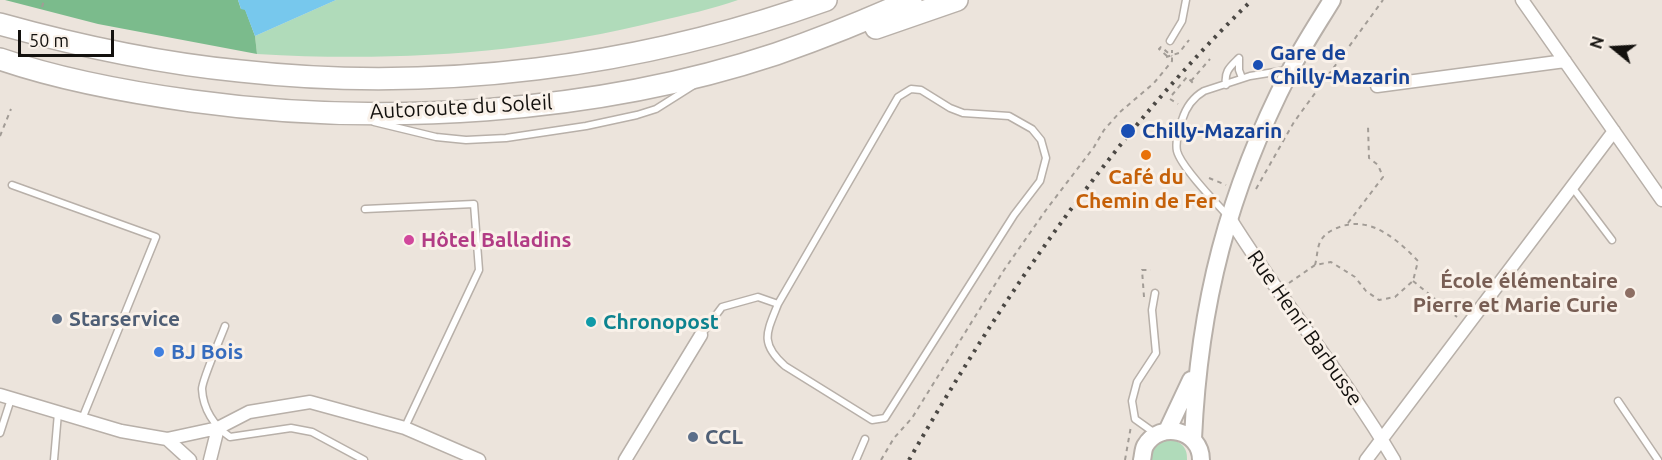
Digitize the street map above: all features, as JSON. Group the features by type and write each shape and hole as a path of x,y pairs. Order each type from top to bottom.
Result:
{"highway":[{"name":"Autoroute du Soleil","path":"0,24 99,49 193,66 241,72 331,78 408,78 495,73 602,59 687,42 826,0"},
{"name":"Autoroute du Soleil","path":"6,64 96,85 242,107 338,113 457,111 544,103 622,91 719,70 775,54 858,24 911,0"},
{"path":"858,24 878,29 957,0"}],"main road":[{"path":"1193,439 1197,368 1212,278 1229,217 1262,129 1290,69 1332,0"},
{"path":"1142,460 1145,447 1162,433 1181,405 1197,368"},
{"path":"1162,433 1181,432 1193,439 1198,447 1201,460"}],"street":[{"path":"1522,0 1662,200"},
{"path":"1377,86 1565,61"},
{"path":"1366,460 1614,131"},
{"name":"Rue Henri Barbusse","path":"1229,217 1382,439 1394,460"},
{"path":"626,460 701,335"},
{"path":"6,397 121,431 167,440 218,428 249,412 310,402 405,428 479,460"},
{"path":"210,460 218,428"},
{"path":"167,440 190,460"}],"lane":[{"path":"1170,41 1182,21 1186,0"},
{"path":"1226,85 1225,75 1228,68 1239,58 1242,78"},
{"path":"1229,217 1177,152 1177,136 1185,110 1198,95 1242,78 1290,69"},
{"path":"338,113 436,137 466,140 506,138 620,120 656,109 719,70"},
{"path":"911,89 921,90 950,108 963,113 1009,116 1032,129 1041,140 1046,158 1040,181 1014,215 885,418 872,420 785,366 772,355 766,335 778,304 898,97 911,89"},
{"path":"12,185 156,237 81,420"},
{"path":"1572,187 1612,240"},
{"path":"365,209 474,204 479,270 405,428"},
{"path":"1155,293 1152,310 1155,322 1156,353 1137,382 1132,402 1135,419 1162,433"},
{"path":"701,335 722,307 758,297 778,304"},
{"path":"225,326 202,388 208,414 218,428 230,437 291,428 312,432 364,460"},
{"path":"0,433 6,397"},
{"path":"1618,401 1658,460"},
{"path":"54,460 58,413"},
{"path":"856,460 865,439"}],"path":[{"path":"42,7 44,0"},
{"path":"1255,191 1294,122 1383,0"},
{"path":"1172,54 1161,47 1160,49 1169,58 1172,54 1179,53 1189,40"},
{"path":"881,460 894,438 912,418 988,294 1046,210 1110,123 1140,93 1154,83 1172,61 1172,54"},
{"path":"1191,81 1210,59"},
{"path":"1172,95 1187,77 1198,87"},
{"path":"1170,99 1179,105"},
{"path":"0,136 11,109"},
{"path":"1348,223 1383,177 1378,165 1370,158 1368,126"},
{"path":"1209,178 1229,186"},
{"path":"1280,290 1315,265 1331,262 1355,277 1366,291 1379,300 1395,297 1413,281 1418,261 1385,231 1362,224 1348,223 1328,232 1320,242 1315,265"},
{"path":"1413,281 1467,324"}],"green space":[{"path":"5,0 238,0 241,9 245,9 255,36 257,54 98,24"},
{"path":"336,0 738,0 698,12 609,32 509,48 409,56 257,54 255,36"},
{"path":"1165,438 1174,440 1184,447 1187,460 1149,460 1151,448"}],"water":[{"path":"238,0 336,0 255,36 245,10 241,9"}],"railway":[{"path":"909,460 1023,276 1108,160 1202,51 1252,0"}],"place":[{"name":"Gare de Chilly-Mazarin","path":"1258,65"},
{"name":"Chilly-Mazarin","path":"1128,131"},
{"name":"Café du Chemin de Fer","path":"1146,155"},
{"name":"Hôtel Balladins","path":"409,240"},
{"name":"École élémentaire Pierre et Marie Curie","path":"1630,293"},
{"name":"Starservice","path":"57,319"},
{"name":"Chronopost","path":"591,322"},
{"name":"BJ Bois","path":"159,352"},
{"name":"CCL","path":"693,437"}]}
